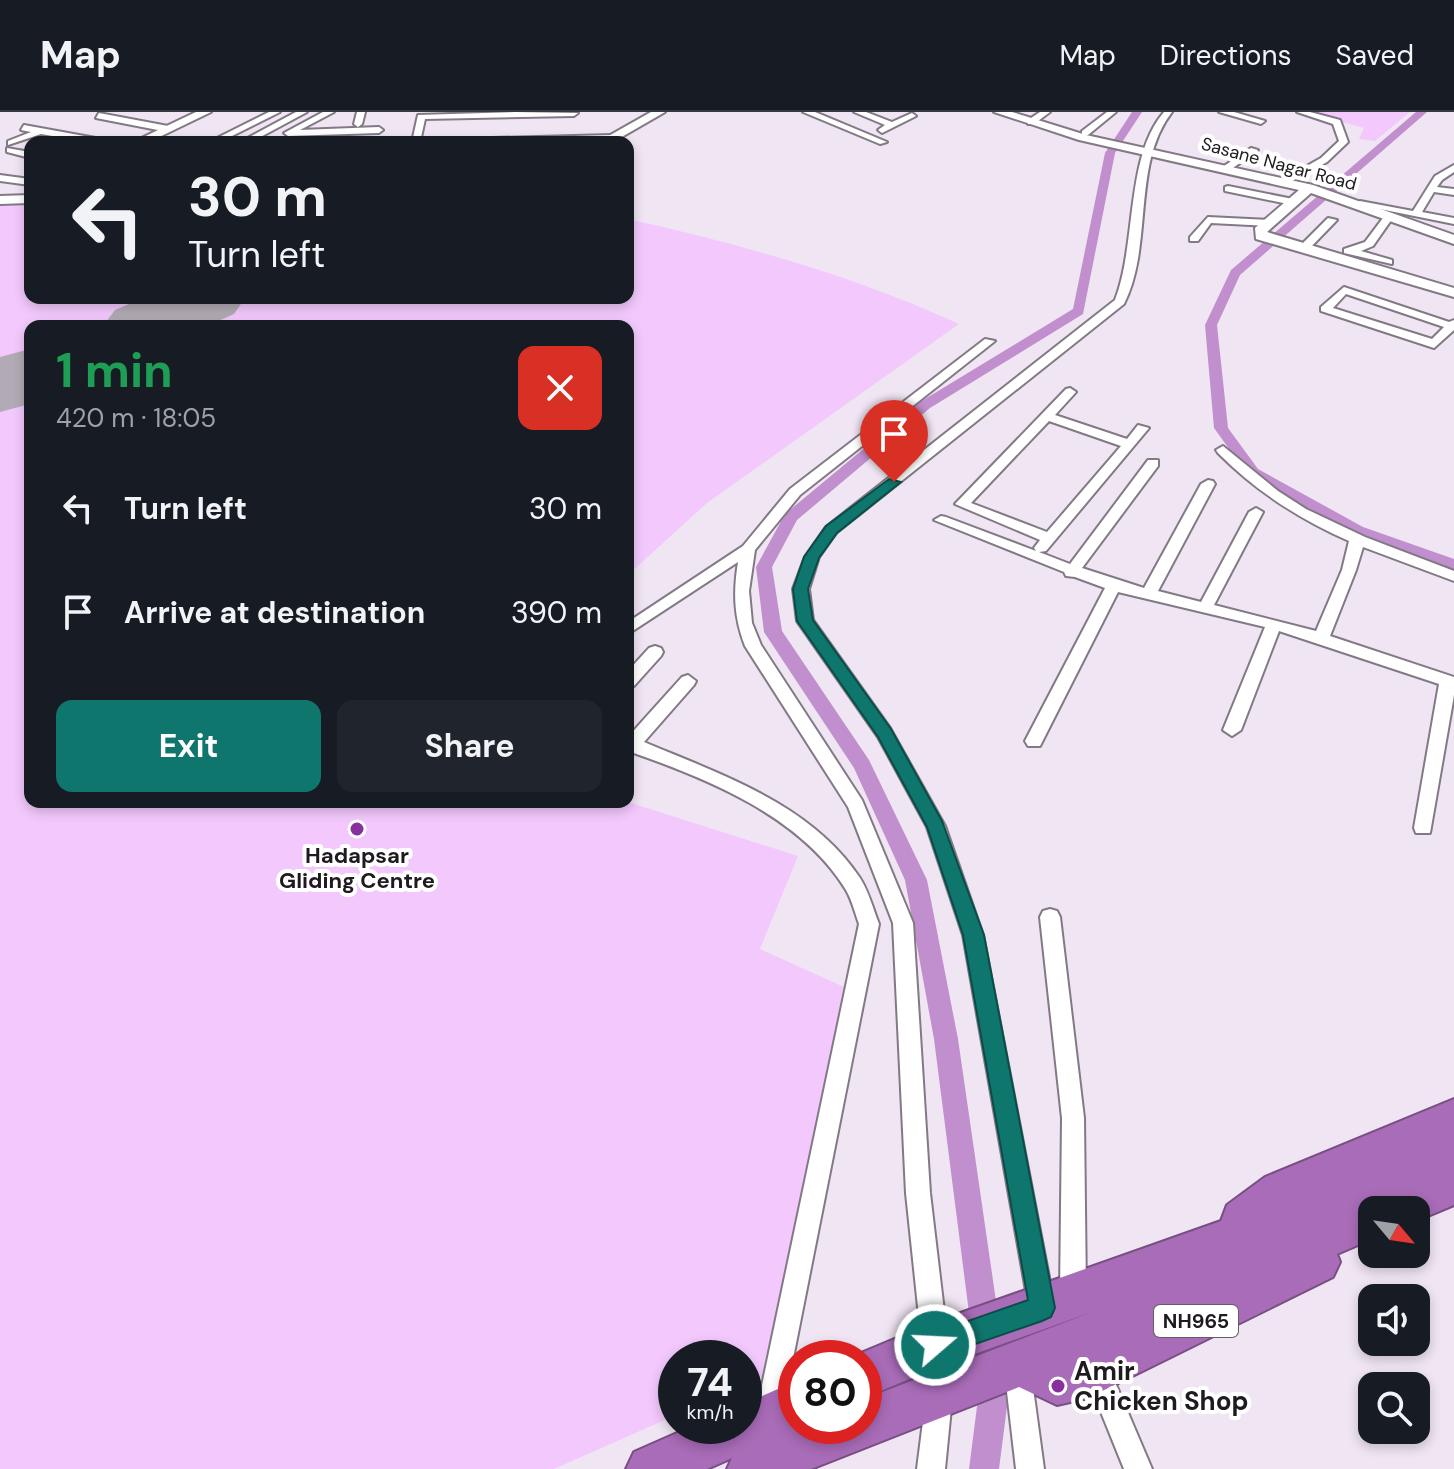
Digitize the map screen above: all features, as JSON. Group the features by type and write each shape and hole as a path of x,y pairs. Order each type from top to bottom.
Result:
{"highway":[{"name":"NH965","path":"1197,1253 1280,1192 1454,1119"},
{"name":"NH965","path":"882,1373 943,1366 1017,1363 1058,1328 1197,1253 1454,1144"},
{"path":"1425,1196 1454,1184"},
{"path":"1430,1215 1454,1206"},
{"name":"NH965","path":"882,1410 943,1366 1358,1223"},
{"name":"NH965","path":"1058,1328 1358,1243"},
{"path":"651,1469 778,1412"},
{"path":"752,1469 812,1444"}],"street":[{"path":"152,136 205,112"},
{"path":"226,136 276,112"},
{"path":"256,136 303,112"},
{"path":"330,112 284,135 379,130"},
{"path":"358,124 361,112"},
{"path":"615,136 659,112"},
{"path":"807,112 883,142"},
{"path":"858,112 893,125"},
{"path":"881,131 912,116 898,112"},
{"name":"Sasane Nagar Road","path":"1002,112 1038,118 1109,141 1285,182 1308,194 1360,204 1454,240"},
{"name":"Sasane Nagar Road","path":"1014,112 1109,141"},
{"path":"1085,133 1112,112"},
{"path":"1138,1469 1058,1328 973,935 936,826 884,733 805,621 801,589 812,557 831,530 1120,302 1132,268 1142,147 1168,112"},
{"path":"1223,112 1261,121"},
{"path":"1285,182 1324,160 1344,142 1337,122 1299,112"},
{"path":"417,136 421,114 574,113"},
{"path":"484,136 489,115"},
{"path":"99,116 168,129"},
{"path":"439,128 441,116"},
{"path":"551,125 582,124"},
{"path":"520,126 520,136"},
{"path":"24,128 64,136"},
{"path":"31,136 40,131"},
{"path":"24,140 10,147 24,153"},
{"path":"1227,168 1254,150"},
{"path":"1417,212 1445,171 1454,168"},
{"path":"0,178 24,181"},
{"path":"1228,189 1308,194"},
{"path":"1431,189 1454,192"},
{"path":"1308,194 1259,233 1265,238 1454,293"},
{"path":"1360,204 1454,221"},
{"path":"1358,254 1389,216"},
{"path":"1194,239 1208,220 1270,223"},
{"path":"1303,249 1332,220"},
{"path":"1358,254 1374,250 1369,244"},
{"path":"1358,254 1388,262"},
{"path":"1344,290 1453,324 1434,344 1325,309 1344,290"},
{"path":"634,625 748,549 795,492 989,341"},
{"path":"1049,538 962,504 1070,392"},
{"path":"1047,416 1129,444"},
{"path":"1033,557 1143,428"},
{"path":"1223,450 1262,486 1293,508 1357,540 1454,576"},
{"path":"1071,573 1153,463"},
{"path":"1148,595 1208,484"},
{"path":"1205,608 1256,512"},
{"path":"941,520 1071,573 1321,637 1451,682 1423,828"},
{"path":"1321,637 1349,570 1357,540"},
{"path":"748,549 741,591 744,623 753,646 856,805 903,923 918,1193 943,1366 931,1469"},
{"path":"1034,741 1114,586"},
{"path":"1232,730 1274,624"},
{"path":"634,675 655,652"},
{"path":"634,740 688,681"},
{"path":"634,746 756,799 798,825 853,884 869,924 795,1340"},
{"path":"1050,917 1073,1118 1058,1328"},
{"path":"869,924 903,923"},
{"path":"1017,1363 1030,1469"}],"shaded area":[{"path":"1305,112 1410,112 1375,141 1359,139 1364,128"},
{"name":"Hadapsar Gliding Centre","path":"0,203 24,203 24,304 634,304 634,220 712,239 838,276 959,324 707,503 634,570 634,320 24,320 24,808 634,808 634,804 798,856 760,949 853,991 766,1375 762,1377 762,1340 658,1340 658,1423 554,1469 0,1469"}],"waterway":[{"path":"984,1469 994,1391 946,1039 916,880 862,765 773,632 764,567 791,517 925,405 1079,311 1110,153 1137,112"},
{"path":"1422,112 1235,273 1211,325 1221,428 1253,472 1357,530 1454,565"}],"runway":[{"path":"156,320 194,304"},
{"path":"0,387 24,377"}],"place":[{"name":"Hadapsar Gliding Centre","path":"357,829"},
{"name":"Amir Chicken Shop","path":"1058,1386"}],"route":[{"path":"894,482 831,530 812,557 801,589 805,621 884,733 936,826 973,935 1042,1308 935,1345"}]}
